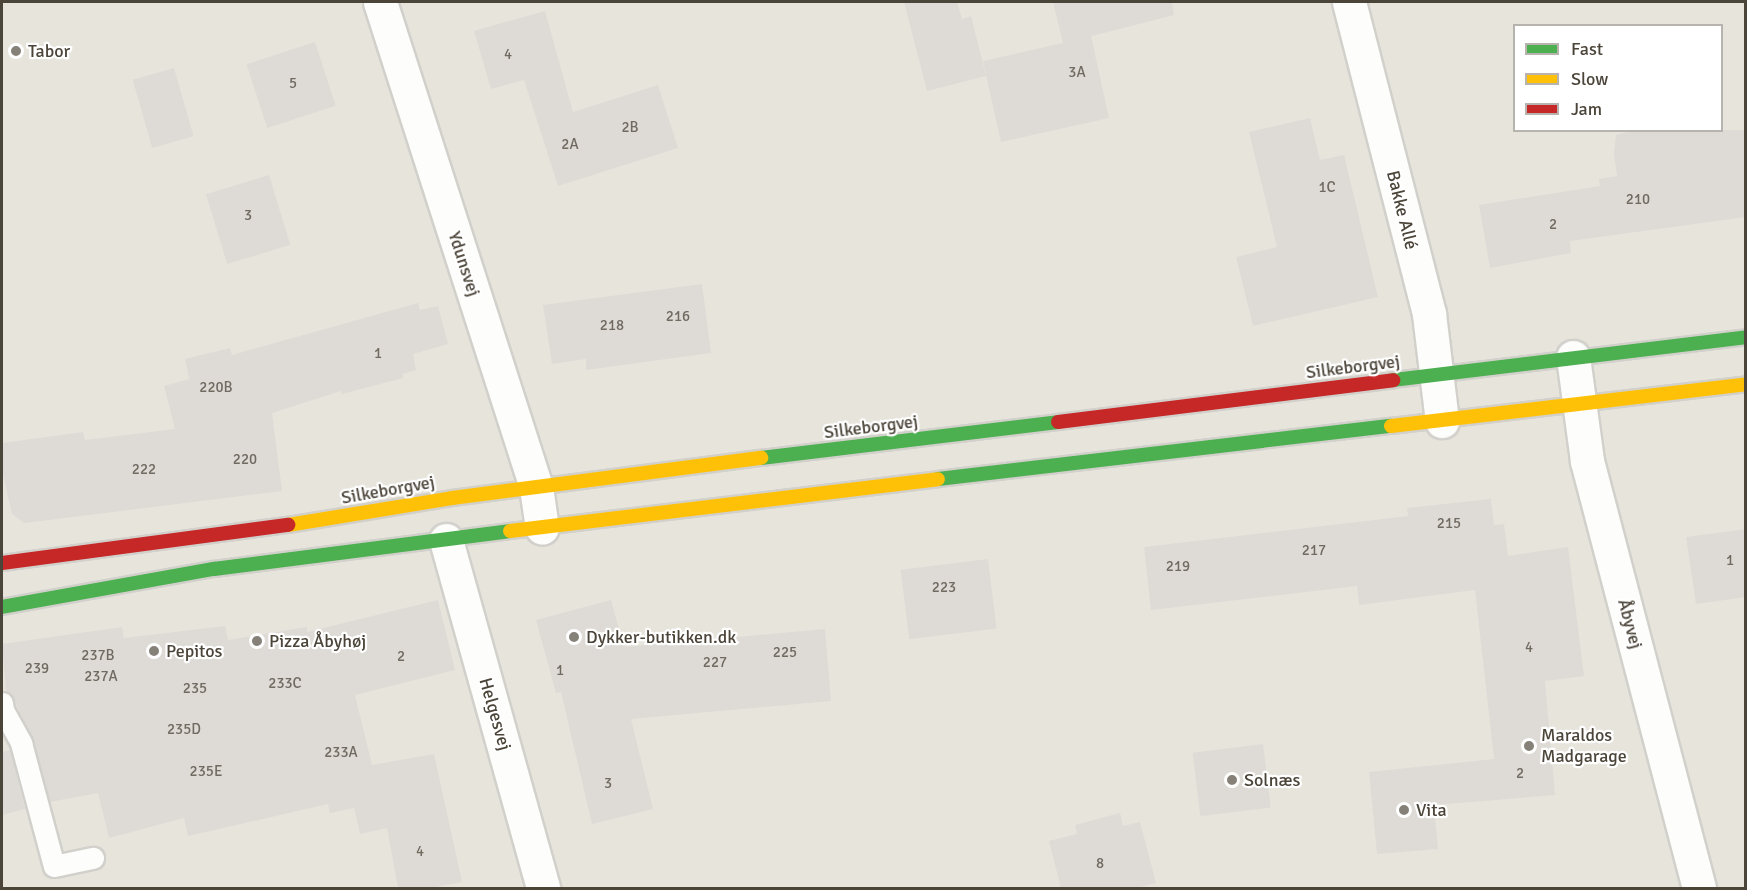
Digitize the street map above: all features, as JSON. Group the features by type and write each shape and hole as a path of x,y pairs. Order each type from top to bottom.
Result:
{"street":[{"name":"Ydunsvej","path":"380,2 536,487 542,528"},
{"name":"Bakke Allé","path":"1349,2 1429,314 1442,421"},
{"name":"Silkeborgvej","path":"2,562 297,524 452,498 536,487 1746,337"},
{"name":"Åbyvej","path":"1573,357 1587,461 1699,888"},
{"path":"2,607 214,569 1746,384"},
{"name":"Helgesvej","path":"446,540 543,888"}],"lane":[{"path":"2,703 3,710 21,743 54,866 93,858"}],"shaded area":[{"path":"2,2 1745,2 1745,888 2,888"}],"building":[{"path":"904,2 957,2 962,19 971,16 986,76 927,91"},
{"path":"1053,2 1172,2 1174,15 1091,36 1109,118 1001,142 983,61 1063,43"},
{"path":"545,11 573,112 658,85 678,148 558,186 524,80 491,89 474,31"},
{"path":"315,42 336,106 267,128 247,64"},
{"path":"174,68 194,136 152,148 133,80"},
{"path":"1310,118 1320,160 1344,155 1378,297 1253,326 1236,257 1277,247 1249,132"},
{"path":"1746,130 1746,217 1570,241 1571,253 1490,268 1479,205 1600,186 1599,179 1617,176 1614,154 1616,135 1627,132"},
{"path":"269,175 290,245 227,264 206,194"},
{"path":"702,284 711,353 586,370 586,359 552,364 543,305"},
{"path":"418,303 420,310 438,306 448,344 413,354 416,370 403,374 403,378 342,394 341,391 272,413 282,491 24,523 12,514 2,470 2,443 83,432 85,440 175,429 164,386 189,379 185,359 230,348 232,355"},
{"path":"1491,499 1494,525 1504,524 1508,556 1568,547 1584,676 1545,681 1555,795 1434,805 1438,849 1377,854 1369,772 1494,759 1475,590 1359,605 1357,586 1151,610 1144,547 1408,516 1407,508"},
{"path":"1746,529 1746,597 1696,604 1686,537"},
{"path":"988,559 997,628 909,639 901,570"},
{"path":"438,600 455,670 355,695 372,765 434,754 462,882 430,888 398,888 387,828 360,834 354,808 330,813 328,804 188,836 184,818 109,838 98,793 50,802 33,739 12,696 6,691 2,644 122,627 124,638 225,626 228,640 307,627 307,632"},
{"path":"611,600 624,647 825,629 831,701 631,719 653,809 592,824 561,692 556,693 536,620"},
{"name":"Solnæs","path":"1263,744 1271,808 1200,816 1193,753"},
{"path":"10,750 25,809 2,815 2,752"},
{"path":"1120,813 1123,826 1140,822 1156,883 1135,888 1061,888 1049,841 1077,834 1075,825"}],"traffic: fast":[{"path":"1393,380 1746,337"},
{"path":"761,458 1058,422"},
{"path":"938,479 1391,426"},
{"path":"2,607 214,569 510,531"}],"traffic: slow":[{"path":"1391,426 1746,384"},
{"path":"288,525 452,498 761,458"},
{"path":"510,531 938,479"}],"traffic: jam":[{"path":"1058,422 1393,380"},
{"path":"2,563 288,525"}],"place":[{"name":"Tabor","path":"16,51"},
{"name":"Dykker-butikken.dk","path":"574,637"},
{"name":"Pizza Åbyhøj","path":"257,641"},
{"name":"Pepitos","path":"154,651"},
{"name":"Maraldos Madgarage","path":"1529,746"},
{"name":"Solnæs","path":"1232,780"},
{"name":"Vita","path":"1404,810"}]}
